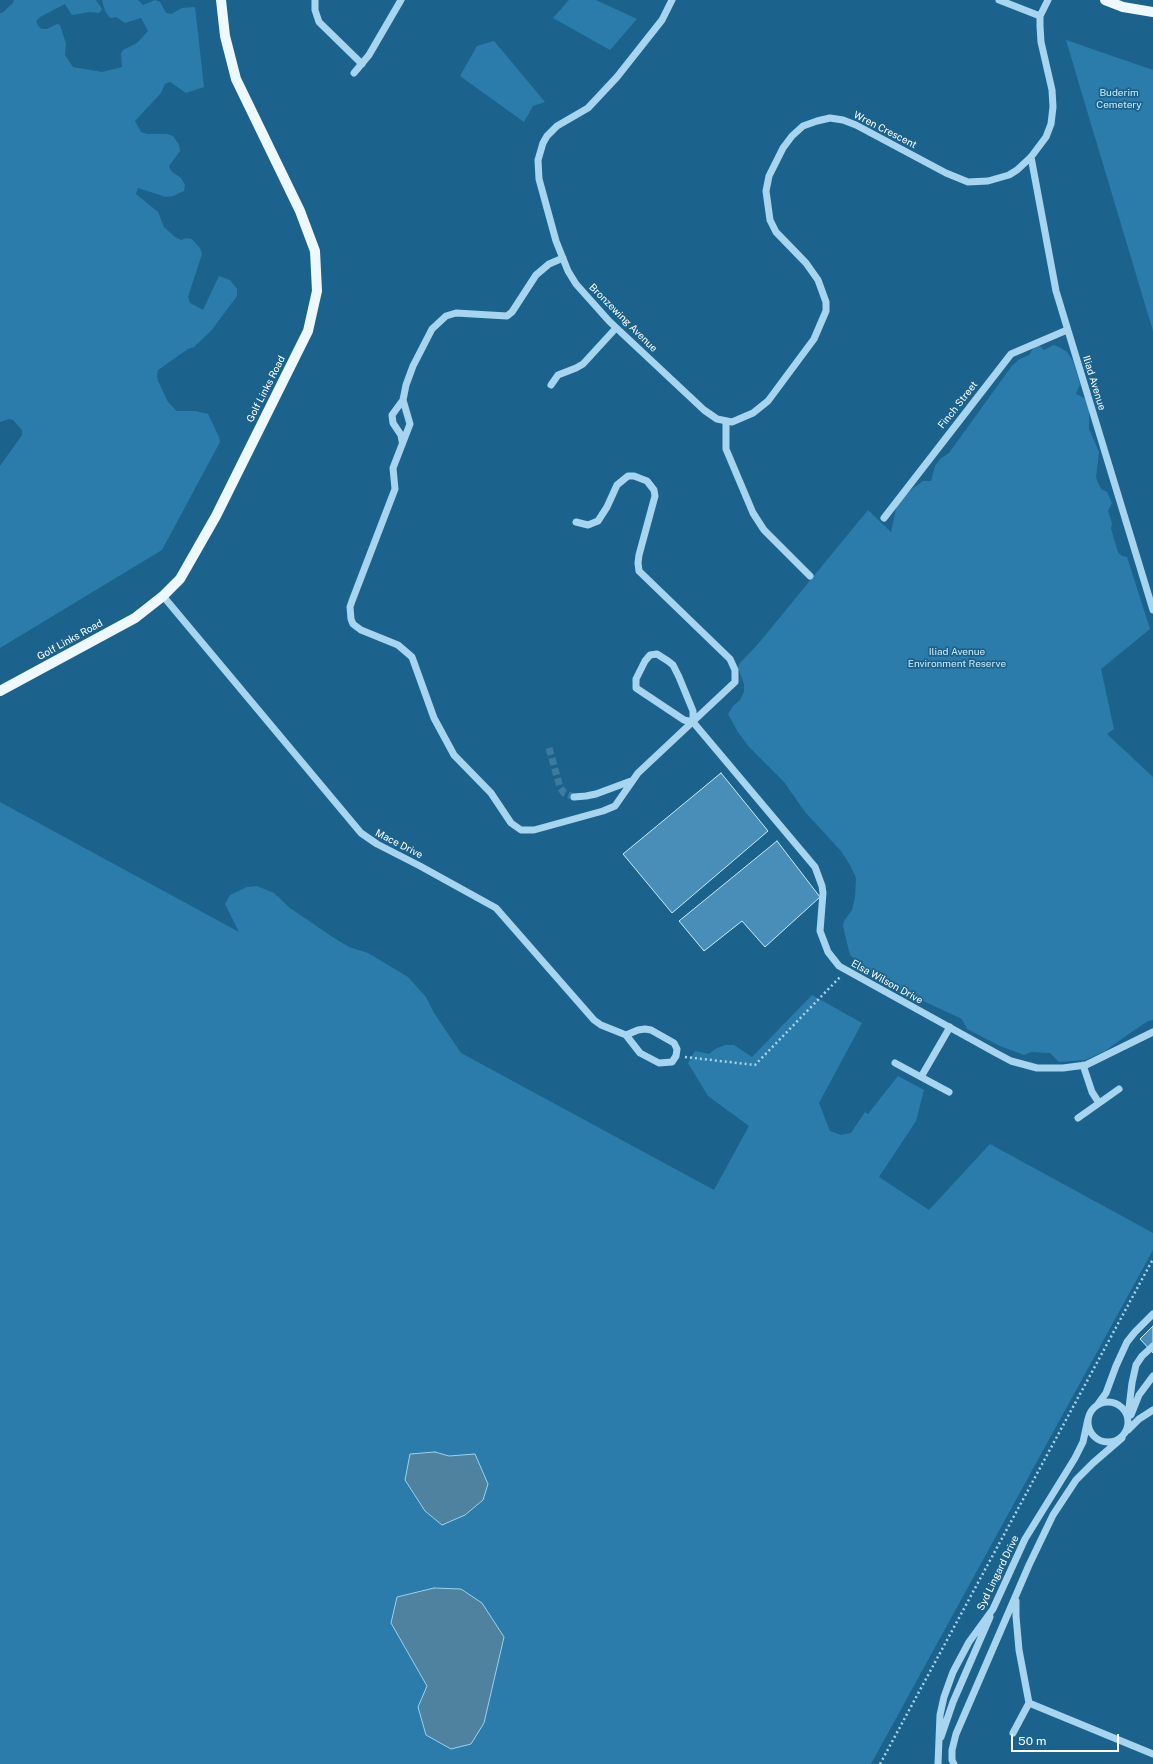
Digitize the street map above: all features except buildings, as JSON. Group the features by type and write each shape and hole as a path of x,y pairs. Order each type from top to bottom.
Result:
{"main road":[{"name":"Golf Links Road","path":"0,691 135,618 163,596 180,579 219,509 308,331 317,291 315,251 300,211 236,79 225,36 221,0"},
{"path":"1105,0 1123,7 1153,12"}],"street":[{"path":"315,0 315,10 319,22 362,64"},
{"path":"354,73 377,43 401,0"},
{"name":"Bronzewing Avenue","path":"672,0 662,20 617,78 588,108 552,130 543,143 538,160 539,179 551,225 563,258 576,284 593,305 616,328 704,410 717,419 726,421"},
{"path":"999,0 1040,16"},
{"name":"Wren Crescent","path":"726,421 732,422 746,417 759,409 768,400 814,338 826,311 826,302 818,280 806,263 776,232 770,220 766,191 769,176 774,163 783,148 803,126 816,120 830,118 843,120 856,125 946,173 968,182 988,181 1009,175 1031,157 1046,137 1051,124 1053,107 1052,90 1041,42 1040,16 1048,0"},
{"name":"Iliad Avenue","path":"1031,157 1054,284 1153,610"},
{"path":"402,441 401,434 394,426 392,418 394,412 403,400 406,385 425,340 432,329 442,318 456,313 505,317 510,314 532,280 540,271 549,264 563,258"},
{"path":"551,385 558,375 583,364 616,328"},
{"name":"Finch Street","path":"884,518 1011,354 1068,330"},
{"path":"403,400 410,424 402,441 393,468 396,485 394,494 352,601 350,613 354,624 364,632 398,645 412,657 418,670 431,710 448,747 463,766 491,793 507,818 517,828 527,830 534,830 609,809 619,801 632,781 733,686 736,676 732,664 726,655 639,571 639,555 654,502 654,490 651,485 642,477 628,476 617,485 608,507 598,521 588,525 576,522"},
{"path":"726,421 726,449 753,513 764,530 810,576"},
{"name":"Mace Drive","path":"163,596 361,834 373,842 434,873 496,908 594,1020 601,1025 626,1035"},
{"name":"Elsa Wilson Drive","path":"693,722 693,711 673,665 657,654 650,655 645,661 636,679 636,688 684,720 693,722 815,867 823,893 820,931 831,957 846,971 996,1053 1036,1068 1063,1068 1083,1065 1098,1060 1153,1032"},
{"path":"574,797 591,795 632,781"},
{"path":"921,1077 950,1028"},
{"path":"638,1030 651,1030 674,1043 677,1049 676,1056 672,1062 659,1063 640,1053 626,1035 638,1030"},
{"path":"895,1063 949,1092"},
{"path":"1083,1065 1092,1092 1099,1103"},
{"path":"1078,1118 1119,1088"},
{"path":"1153,1314 1127,1342 1106,1393 1088,1419 1090,1432 1100,1441 1113,1442 1124,1436 1128,1420 1132,1382 1136,1365 1142,1356 1153,1346"},
{"path":"1128,1420 1139,1395 1153,1376"},
{"path":"1095,1407 1104,1403 1114,1403 1122,1408 1128,1420"},
{"path":"954,1764 952,1760 952,1750 956,1734 1039,1542 1065,1495 1093,1462 1124,1436 1138,1419 1153,1410"},
{"name":"Syd Lingard Drive","path":"938,1764 941,1706 953,1672 968,1642 993,1609 1025,1539 1075,1458 1083,1442 1088,1419"},
{"path":"1012,1733 1029,1703 1017,1639 1016,1608 1018,1591"},
{"path":"938,1744 953,1702 993,1609"},
{"path":"1029,1703 1153,1754"}],"path":[{"path":"676,1056 755,1065 846,971"},
{"path":"880,1764 1153,1259"}],"green space":[{"path":"14,0 96,0 102,9 99,13 90,12 72,15 65,4 40,17 36,21 42,29 47,29 57,24 60,25 66,44 65,55 73,67 102,72 122,67 121,54 123,50 137,43 148,31 141,18 125,23 116,17 110,18 105,11 102,0 138,0 143,5 155,0 160,2 166,13 171,14 182,8 195,7 204,87 186,93 170,82 165,84 161,93 135,121 141,132 147,134 167,134 173,136 179,145 180,151 169,166 171,171 181,178 185,185 184,191 173,196 166,197 138,188 136,194 158,212 164,227 175,237 181,240 186,238 192,239 200,248 202,254 188,297 190,303 203,310 219,276 230,280 237,289 237,296 211,331 194,347 188,349 158,370 158,381 168,402 177,411 195,411 208,414 220,442 162,550 0,648 0,466 22,435 22,430 13,420 9,419 0,422 0,13 2,13 13,3"},
{"path":"569,0 596,0 637,19 610,50 553,18"},
{"name":"Buderim Cemetery","path":"1066,40 1153,70 1153,331 1088,114"},
{"path":"494,41 545,102 533,106 524,122 460,76 477,46"},
{"name":"Iliad Avenue Environment Reserve","path":"1039,345 1044,350 1054,345 1061,348 1067,352 1073,361 1080,384 1076,394 1086,399 1089,410 1089,429 1099,452 1096,477 1101,489 1107,492 1112,503 1108,511 1112,523 1111,528 1113,536 1118,552 1122,556 1127,557 1150,629 1101,669 1114,729 1107,734 1153,777 1153,1020 1148,1021 1105,1051 1085,1060 1059,1062 1050,1053 1031,1052 1024,1055 1000,1046 967,1029 962,1019 893,987 876,977 850,955 843,926 844,921 852,910 855,897 856,878 850,865 841,851 805,812 784,782 749,747 738,732 728,714 733,706 740,700 744,692 744,684 738,668 739,664 758,644 868,510 891,532 897,504 913,488 923,481 931,481 935,466 940,459 949,453 1011,367 1018,360 1029,355 1034,347"},
{"path":"0,802 239,932 225,904 230,895 247,887 257,886 274,893 290,908 331,936 349,947 368,953 408,977 426,997 434,1013 461,1053 714,1190 749,1126 708,1096 688,1063 695,1051 709,1054 715,1049 725,1045 734,1045 752,1057 812,995 862,1023 819,1103 830,1131 841,1135 851,1133 865,1112 868,1114 898,1076 924,1090 916,1121 879,1177 929,1210 990,1144 1153,1233 1153,1250 871,1764 0,1764"}],"shaded area":[{"path":"435,1452 449,1456 475,1454 488,1484 483,1500 465,1515 442,1525 425,1511 405,1480 410,1454"},
{"path":"434,1588 461,1589 482,1603 504,1637 484,1723 471,1744 451,1749 426,1735 418,1707 427,1686 391,1623 397,1597"}],"tunnel":[{"path":"549,748 560,787 564,793 574,797"}]}
